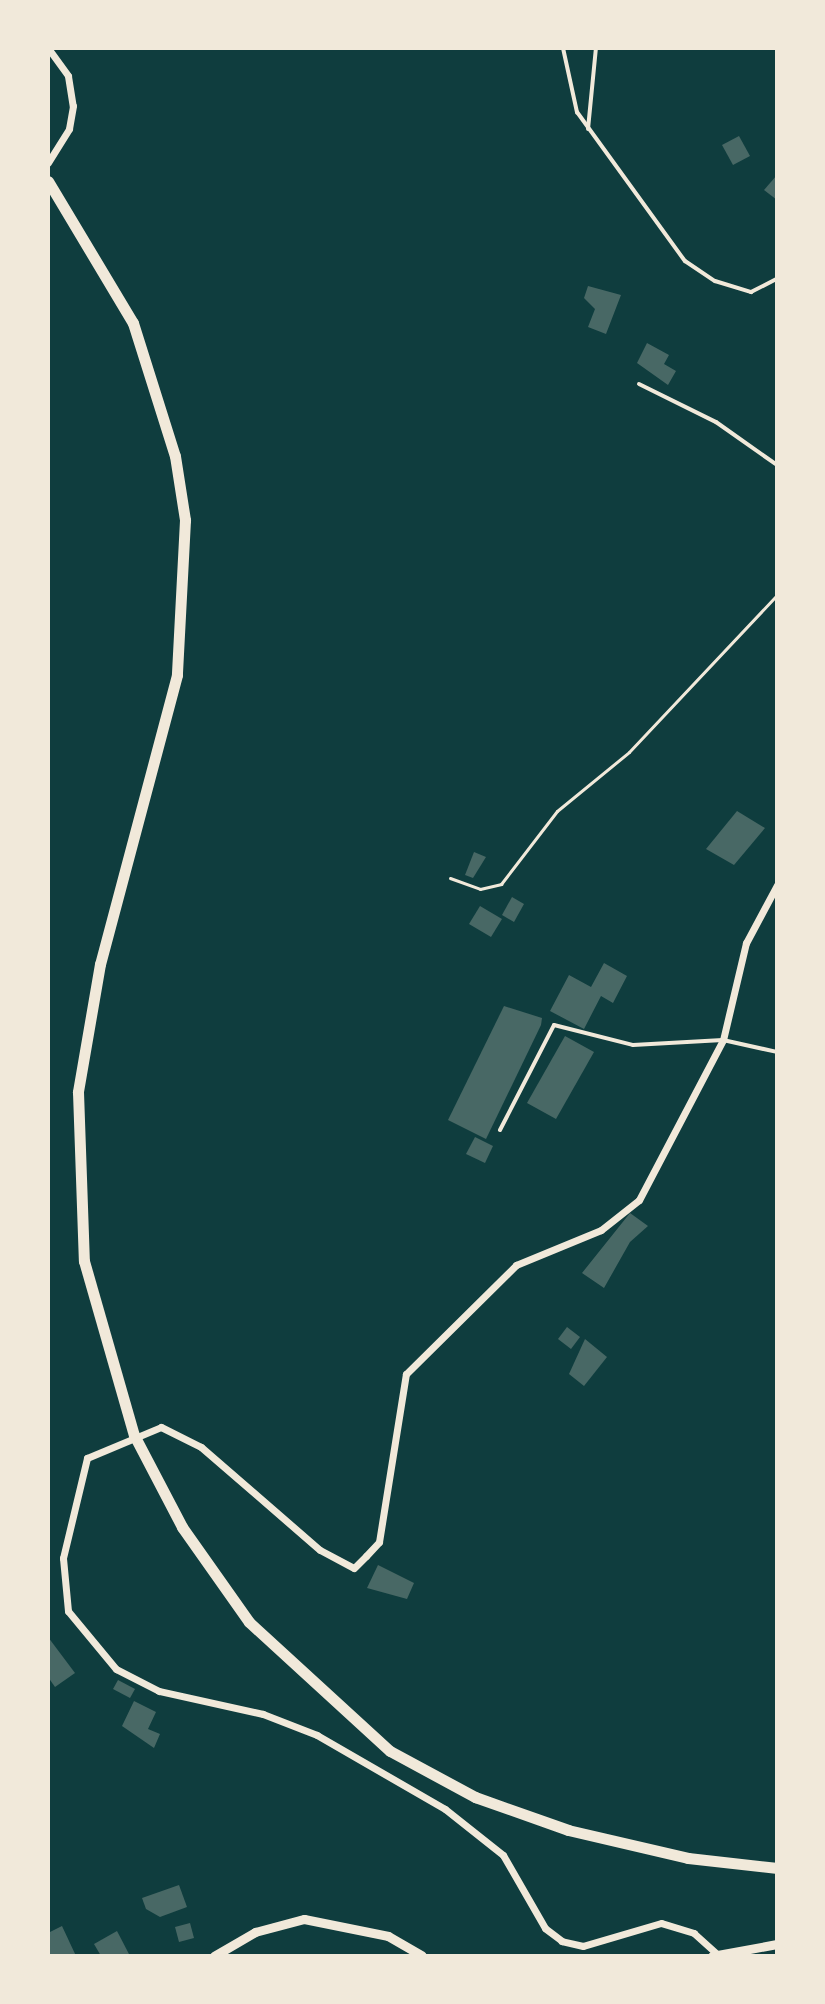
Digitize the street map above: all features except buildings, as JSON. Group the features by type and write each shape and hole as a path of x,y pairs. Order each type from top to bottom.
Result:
{"main road":[{"path":"48,181 133,323 175,456 185,520 177,675 100,964 78,1092 84,1261 134,1435 182,1527 249,1622 390,1751 475,1797 568,1830 688,1858 777,1868"}],"street":[{"path":"48,48 68,76 73,106 69,129 48,163"},
{"path":"777,885 746,943 723,1040 639,1200 601,1230 516,1265 406,1374 379,1542 354,1568 320,1550 175,1430 134,1435 87,1458 63,1558 68,1611 116,1669 159,1691 263,1714 317,1735 445,1809 503,1855 545,1928 562,1941 583,1946 661,1923 694,1933 714,1955 777,1944"},
{"path":"214,1956 255,1932 304,1919 388,1936 422,1956"}],"lane":[{"path":"563,48 569,94 588,130 700,274 751,292 777,279"},
{"path":"588,130 596,48"},
{"path":"639,384 716,422 777,465"},
{"path":"500,1130 554,1025 633,1045 723,1040 777,1052"}],"path":[{"path":"450,878 480,889 501,884 557,811 659,723 777,595"}]}
